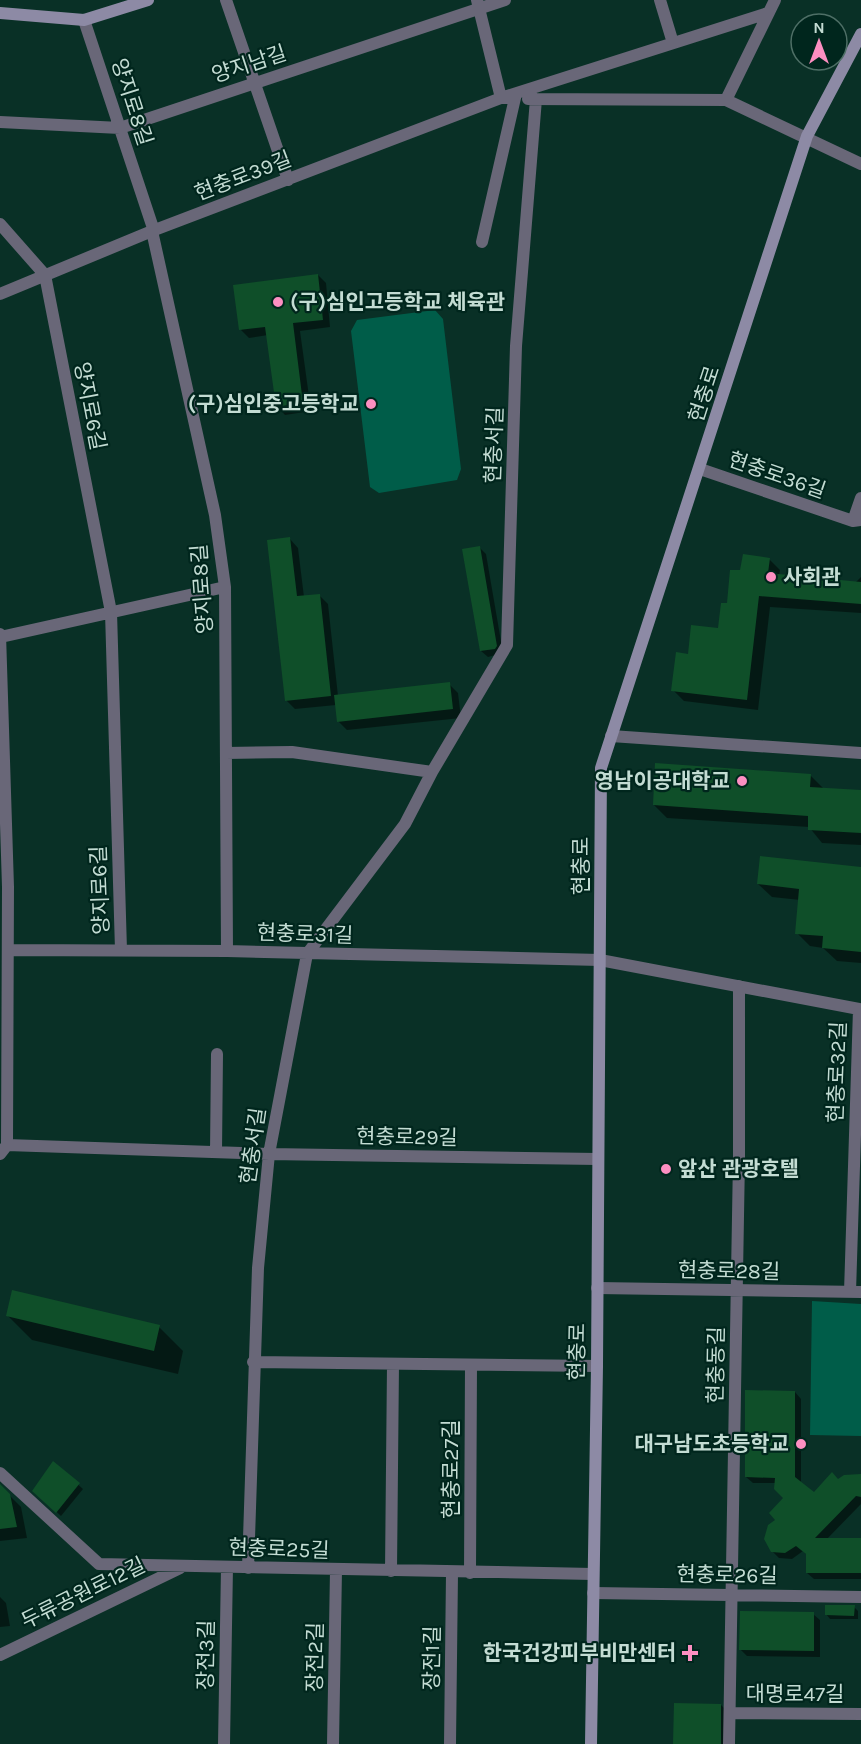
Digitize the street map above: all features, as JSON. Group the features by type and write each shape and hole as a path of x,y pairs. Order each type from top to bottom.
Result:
{"main road":[{"path":"0,13 84,20 148,0"},
{"name":"현충로","path":"591,1744 597,1366 600,768 700,469 806,139 861,34"}],"street":[{"path":"225,0 288,180"},
{"name":"양지남길","path":"0,122 120,128 479,4 505,0"},
{"path":"660,0 673,44"},
{"path":"726,100 775,0"},
{"path":"479,4 501,98"},
{"name":"현충로39길","path":"0,294 153,231 501,98 768,13"},
{"name":"양지로8길","path":"84,20 153,231 215,515 225,587 227,951"},
{"name":"현충로39길","path":"501,98 726,100 861,164"},
{"path":"482,242 515,98"},
{"name":"현충서길","path":"248,1568 253,1362 258,1268 269,1154 307,954 405,824 432,772 507,645 516,346 536,99"},
{"path":"0,224 45,275"},
{"name":"양지로6길","path":"45,275 111,612 121,950"},
{"name":"현충로36길","path":"700,469 857,520 861,498"},
{"path":"4,1149 8,950 3,830 0,636 225,587"},
{"path":"611,736 861,753"},
{"path":"226,753 292,752 432,772"},
{"name":"현충로31길","path":"8,950 227,951 600,960"},
{"name":"현충로32길","path":"600,960 859,1010 855,1292"},
{"name":"현충동길","path":"729,1744 737,1290 739,986"},
{"path":"216,1152 217,1054"},
{"name":"현충로29길","path":"4,1149 598,1159"},
{"name":"현충로28길","path":"597,1288 855,1292"},
{"path":"253,1362 597,1366"},
{"path":"391,1571 393,1364"},
{"name":"현충로27길","path":"470,1573 471,1365"},
{"name":"현충로25길","path":"0,1473 99,1564 452,1573 593,1574"},
{"name":"두류공원로12길","path":"0,1655 183,1566"},
{"name":"장전3길","path":"224,1744 227,1567"},
{"name":"장전2길","path":"333,1744 336,1570"},
{"name":"장전1길","path":"450,1744 452,1573"},
{"name":"현충로26길","path":"593,1593 861,1597"},
{"name":"대명로47길","path":"730,1713 861,1714"}],"green space":[{"path":"435,310 443,319 461,469 457,480 379,493 370,487 351,331 357,320"},
{"path":"812,1301 861,1304 861,1436 810,1435"}],"building":[{"name":"(구)심인고등학교 체육관","path":"318,274 323,320 293,323 303,403 276,407 265,327 239,330 233,285"},
{"path":"290,537 297,596 320,594 331,696 285,701 267,540"},
{"path":"480,546 497,646 495,649 480,651 462,549"},
{"path":"743,554 770,558 768,573 861,582 861,604 759,596 747,700 671,691 676,652 688,654 691,625 718,628 721,603 727,603 730,570 740,570"},
{"path":"450,682 453,709 337,722 334,695"},
{"path":"655,763 811,774 810,787 861,790 861,833 808,830 808,816 653,805"},
{"path":"760,856 861,867 861,952 822,948 823,936 795,934 799,889 757,884"},
{"path":"12,1290 160,1325 154,1351 6,1316"},
{"path":"745,1390 795,1391 795,1477 814,1492 832,1472 838,1479 844,1475 861,1474 861,1497 856,1496 815,1538 861,1538 861,1573 806,1573 806,1554 796,1546 785,1553 771,1552 764,1539 768,1525 775,1520 769,1513 783,1498 774,1489 775,1478 745,1477"},
{"path":"53,1461 80,1483 56,1513 32,1491"},
{"path":"0,1484 10,1494 17,1527 0,1529"},
{"path":"825,1605 855,1605 854,1616 825,1615"},
{"path":"740,1611 814,1612 814,1651 739,1650"},
{"path":"674,1703 721,1704 721,1744 673,1744"}],"place":[{"name":"(구)심인고등학교 체육관","path":"278,302"},
{"name":"(구)심인중고등학교","path":"371,404"},
{"name":"사회관","path":"771,577"},
{"name":"영남이공대학교","path":"742,781"},
{"name":"앞산 관광호텔","path":"666,1169"},
{"name":"대구남도초등학교","path":"801,1444"},
{"name":"한국건강피부비만센터","path":"690,1653"}]}
